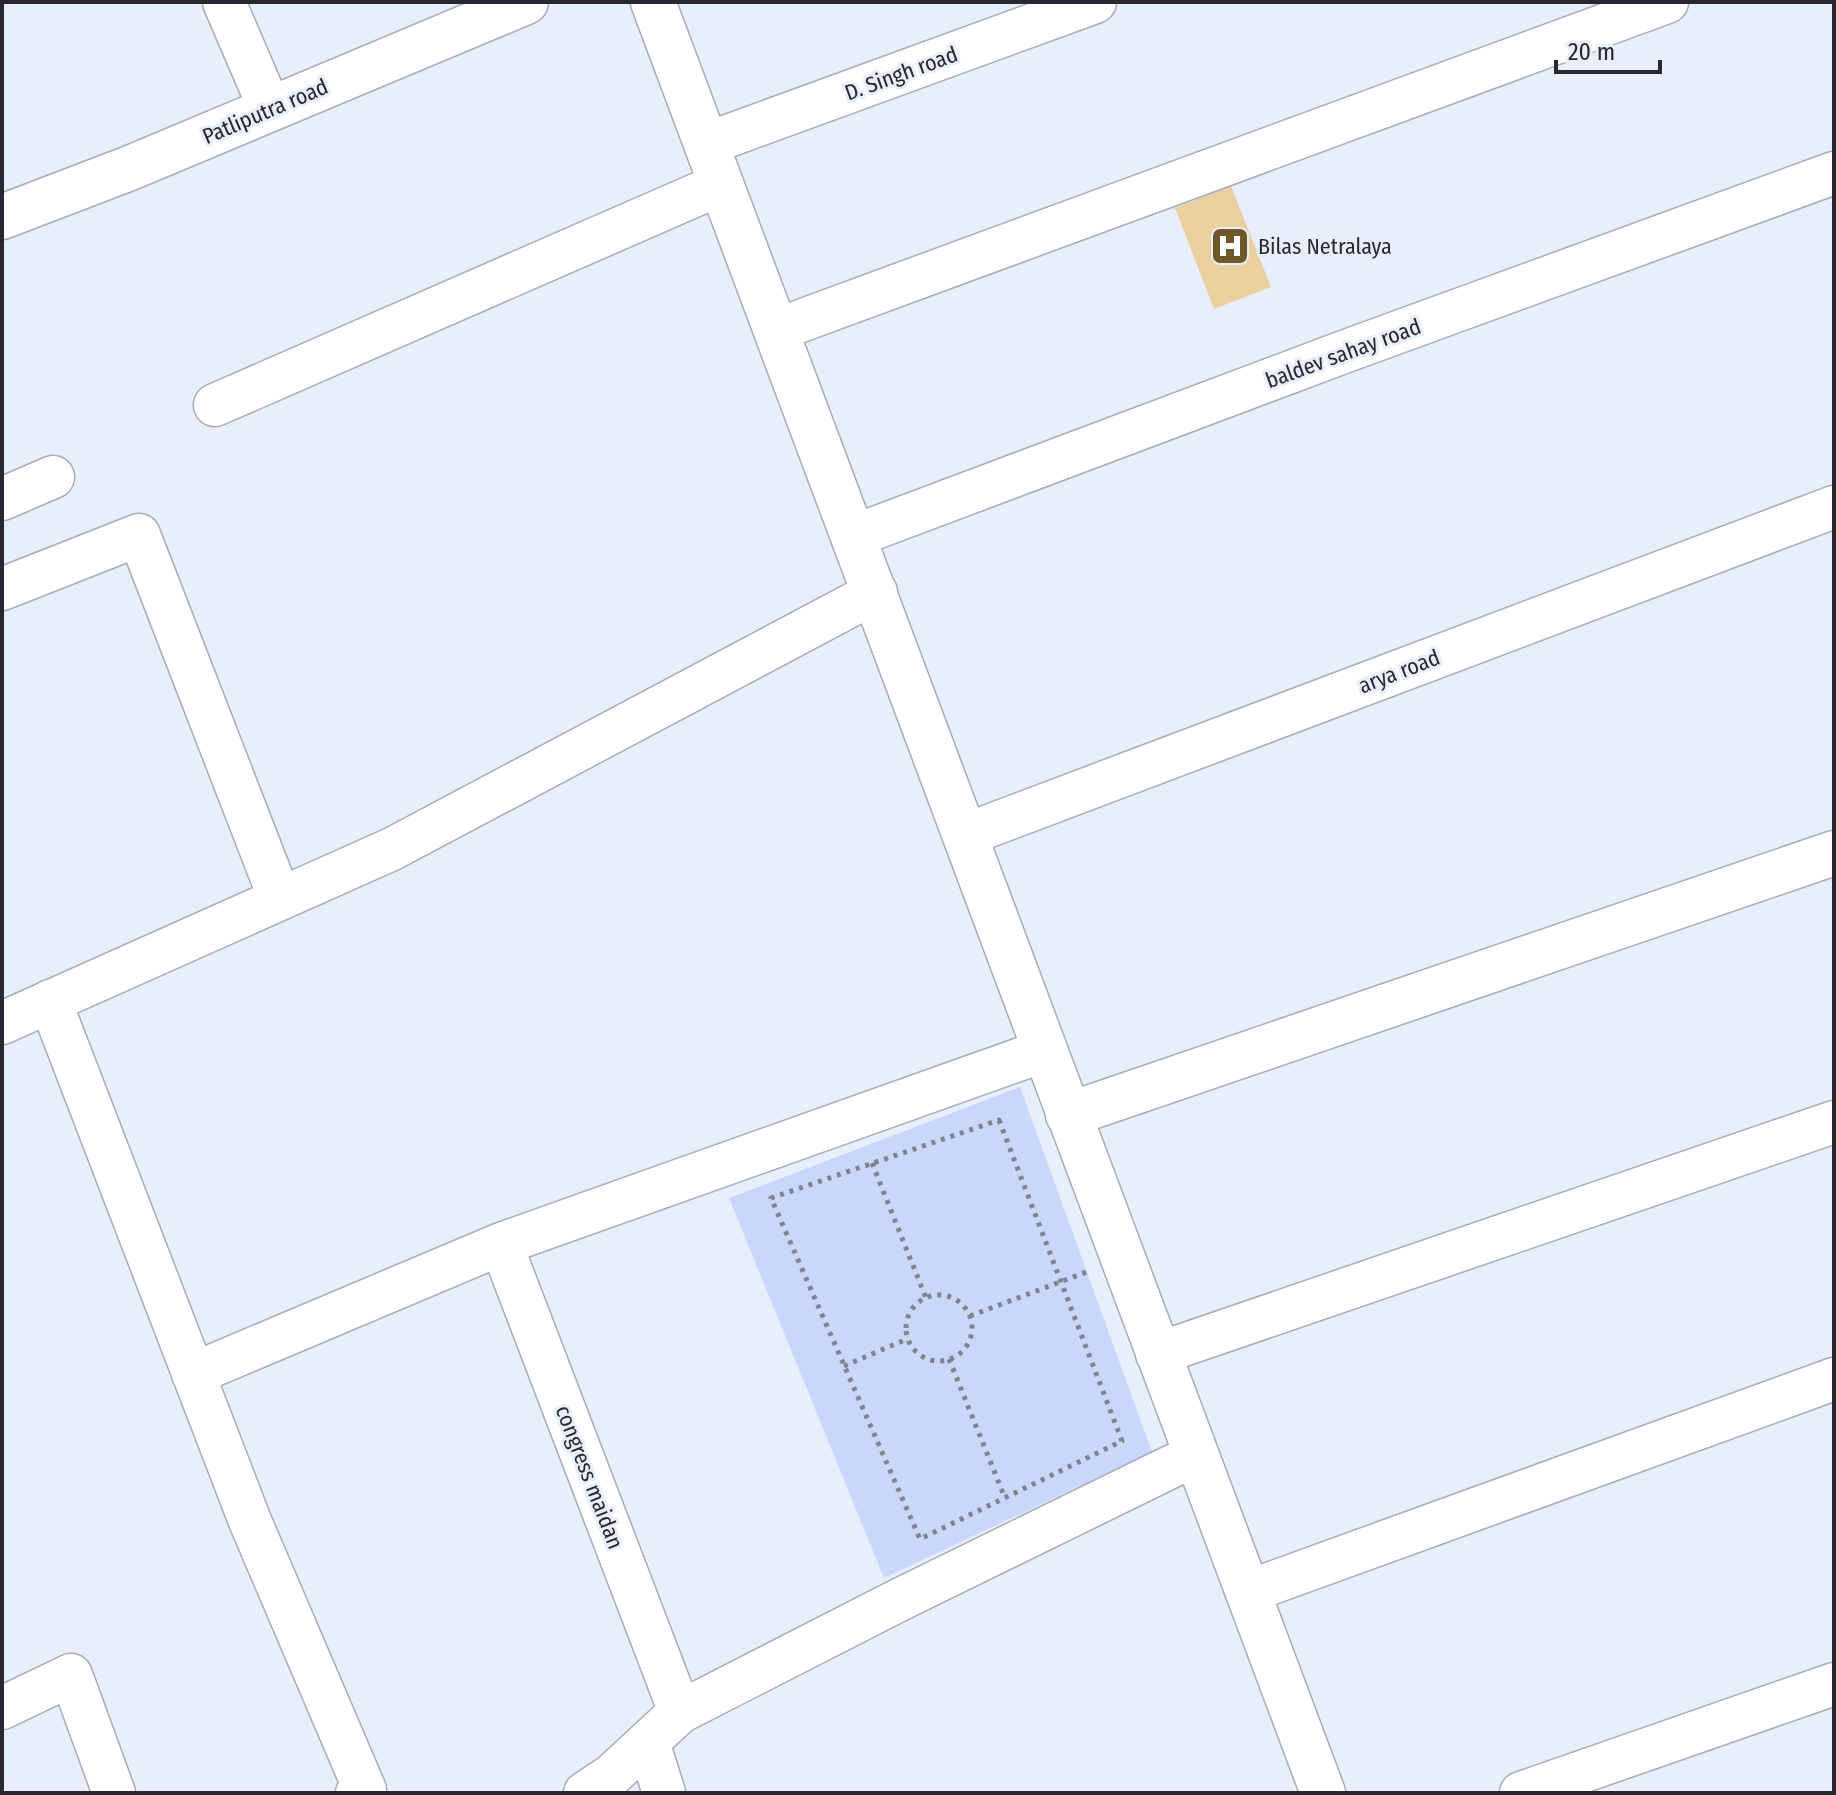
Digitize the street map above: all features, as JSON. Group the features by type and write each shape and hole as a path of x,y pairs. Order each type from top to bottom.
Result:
{"street":[{"path":"224,2 270,109"},
{"name":"Patliputra road","path":"2,217 526,2"},
{"path":"653,2 1323,1793"},
{"name":"D. Singh road","path":"215,405 714,164 1095,2"},
{"path":"776,330 1667,2"},
{"name":"baldev sahay road","path":"854,536 1834,173"},
{"path":"2,499 53,477"},
{"name":"arya road","path":"965,835 1834,507"},
{"path":"2,589 139,535 280,899"},
{"path":"2,1023 392,849 876,592"},
{"path":"1068,1115 1834,853"},
{"path":"50,1001 250,1521 365,1790 357,1793"},
{"path":"193,1374 501,1244 1046,1050"},
{"path":"1157,1354 1834,1122"},
{"name":"congress maidan","path":"501,1244 680,1712"},
{"path":"1247,1592 1834,1379"},
{"path":"585,1793 612,1775 680,1712 901,1599 1195,1455"},
{"path":"2,1708 71,1675 114,1793"},
{"path":"1521,1793 1834,1684"},
{"path":"648,1742 664,1793"}],"path":[{"path":"999,1120 1122,1441 920,1539 771,1198 872,1163 999,1120"},
{"path":"872,1163 926,1298"},
{"path":"970,1316 1122,1260"},
{"path":"947,1296 965,1307 970,1316 972,1327 966,1347 949,1359 928,1359 912,1348 907,1339 910,1310 926,1298 947,1296"},
{"path":"844,1366 907,1339"},
{"path":"949,1359 1005,1498"}],"shaded area":[{"path":"1020,1087 1152,1452 884,1578 729,1198"}],"building":[{"path":"1231,186 1271,287 1214,309 1175,208"}],"place":[{"name":"Bilas Netralaya","path":"1230,246"}]}
